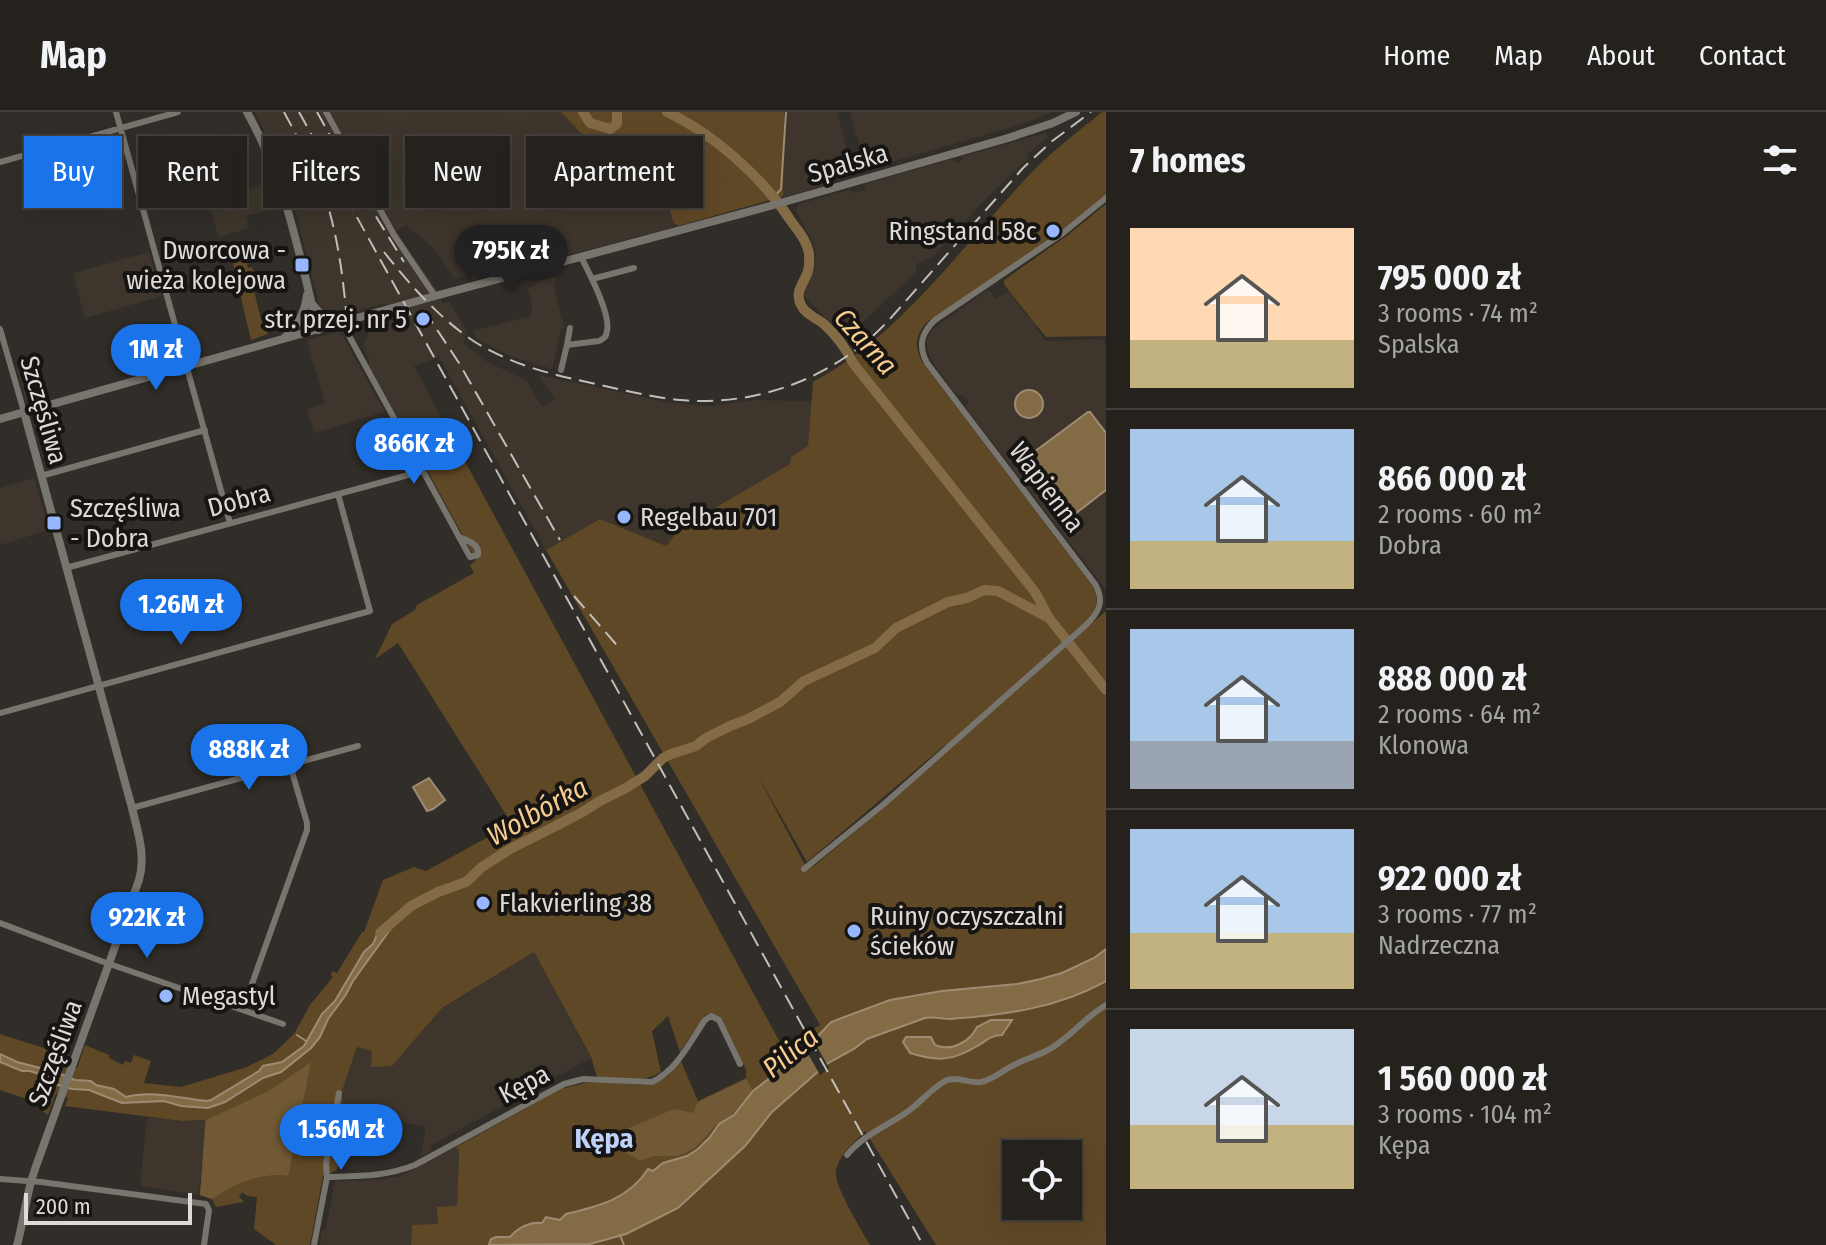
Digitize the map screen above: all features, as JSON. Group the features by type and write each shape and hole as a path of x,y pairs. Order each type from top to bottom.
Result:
{"street":[{"path":"116,112 230,523"},
{"path":"0,162 178,112"},
{"path":"247,112 281,186 318,330"},
{"path":"326,112 394,235 435,296"},
{"name":"Spalska","path":"0,419 435,296 770,206 1008,138 1076,112"},
{"name":"Wapienna","path":"804,869 884,804 1095,617 1100,605 1098,589 927,363 921,341 926,329 935,320 1063,233 1106,198"},
{"path":"567,345 599,341 604,339 607,332 602,302 581,257"},
{"path":"592,279 634,268"},
{"path":"280,340 299,323 305,308 307,286"},
{"path":"311,302 322,316 342,323 459,537"},
{"path":"561,370 570,328"},
{"name":"Szczęśliwa","path":"0,329 132,808 141,843 143,868 31,1181 22,1228 16,1242"},
{"path":"41,476 205,430"},
{"name":"Dobra","path":"66,568 423,471"},
{"path":"0,713 370,611 338,494"},
{"path":"132,808 358,746"},
{"path":"243,1009 307,830 290,765"},
{"path":"0,923 283,1024"},
{"path":"847,1155 854,1146 905,1114 948,1080 978,1082 990,1079 1059,1043 1106,1005"},
{"name":"Kępa","path":"327,1177 379,1175 405,1169 564,1084 583,1079 652,1082 673,1066 711,1016 719,1020 740,1064"},
{"path":"314,1245 339,1093"},
{"path":"0,1179 204,1203 209,1210 204,1245"}],"shaded area":[{"path":"255,112 837,112 853,173 796,194 663,230 473,280 471,274 455,279 434,248 406,225 396,231 437,290 442,303 450,303 467,331 463,343 484,360 527,381 542,407 555,399 538,375 671,403 710,406 753,400 812,401 808,446 791,457 790,464 680,527 666,546 600,519 546,550 439,357 414,366 441,417 408,435 369,365 363,348 372,322 390,316 386,303 333,317 320,308 295,208 389,208 389,136 267,136"},
{"path":"561,112 784,112 783,196 678,226 670,208 703,208 703,136 586,136"},
{"path":"850,112 1051,112 1026,123 870,168 865,166"},
{"path":"1106,112 1106,195 1053,237 927,322 917,342 923,363 1094,588 1096,603 1091,618 947,746 807,862 757,774 807,869 886,806 1106,611 1106,1245 936,1245 865,1131 840,1159 836,1177 870,1245 411,1245 412,1225 438,1224 437,1207 457,1206 459,1152 456,1147 561,1089 597,1082 653,1084 668,1076 680,1059 698,1101 746,1078 746,1070 721,1018 711,1013 705,1015 680,1052 668,1016 652,1031 661,1072 638,1079 597,1077 591,1057 534,952 442,1008 392,1066 371,1067 372,1051 357,1047 342,1091 343,1136 337,1170 323,1176 310,1245 276,1245 254,1229 257,1197 242,1192 239,1197 243,1202 216,1207 212,1199 200,1195 205,1120 182,1121 65,1106 68,1098 56,1093 48,1115 42,1111 42,1104 0,1090 0,1034 69,1056 66,1064 77,1068 85,1045 123,1065 125,1061 131,1063 134,1055 151,1061 144,1083 181,1087 247,1067 273,1054 294,1034 310,1005 333,977 332,971 337,973 364,932 383,880 414,867 426,871 512,824 398,643 375,659 392,624 415,610 417,605 474,573 470,565 476,560 409,437 442,419 782,1046 820,1025 546,550 600,519 666,546 680,528 790,464 791,457 808,446 813,382 845,362 904,313 1057,148"},
{"path":"1046,133 1048,137 1027,154 1029,157 933,257 916,264 916,272 846,338 802,294 814,270 816,254 796,211 799,204 849,190 853,193 866,190 865,184 952,159 957,163 963,156"},
{"path":"263,183 263,208 275,208 246,216 249,228 218,237 211,208 247,208 247,189"},
{"path":"1106,204 1106,336 1046,337 1009,291 1004,280"},
{"path":"149,252 162,296 85,318 73,273"},
{"path":"244,253 248,268 252,267 254,273 250,275 268,334 251,340 231,255"},
{"path":"555,276 557,281 553,283 564,329 561,329 552,369 510,356 477,339 473,331 531,316 528,288 536,285 535,282"},
{"path":"987,290 996,299 1009,291 1025,314 1036,320 1036,328 1045,341 1103,339 1106,344 1106,590 966,408 969,400 953,391 929,354 926,341 933,329"},
{"path":"340,331 385,412 314,433 307,409 325,403 307,340"},
{"path":"36,359 46,398 30,403 25,399 16,365"},
{"path":"1029,390 1039,394 1043,404 1039,414 1029,418 1019,414 1015,404 1019,394"},
{"path":"1088,412 1106,433 1106,490 1075,514 1030,455"},
{"path":"34,478 49,530 0,545 0,488"},
{"path":"429,778 445,800 427,811 413,787"},
{"path":"385,924 392,927 311,1048 281,1072 263,1078 225,1102 208,1108 164,1101 122,1103 89,1090 58,1085 51,1078 0,1062 0,1054 75,1080 91,1081 126,1097 155,1094 211,1100 263,1066 282,1062 304,1046 322,1014 335,1001"},
{"path":"1106,949 1106,981 1069,998 1030,1009 990,1015 925,1018 867,1039 828,1063 772,1112 745,1146 678,1208 626,1234 590,1244 489,1245 491,1239 510,1237 524,1226 542,1223 546,1217 560,1220 566,1214 612,1200 632,1188 648,1169 653,1171 663,1163 687,1156 698,1149 719,1124 734,1115 753,1091 831,1022 890,1000 1041,979 1062,973"},
{"path":"534,952 591,1058 430,1146 432,1151 421,1157 426,1127 395,1120 396,1134 343,1128 342,1091 357,1047 372,1051 392,1066 442,1008"},
{"path":"991,1020 1012,1020 1002,1035 953,1057 937,1059 910,1053 903,1042 906,1037 931,1037 935,1045 953,1046"},
{"path":"311,1062 288,1176 248,1180 212,1199 200,1195 206,1120 269,1091"},
{"path":"746,1079 753,1091 732,1115 717,1124 695,1148 678,1156 653,1156 640,1161 614,1139 622,1131 674,1109 693,1113 698,1102"},
{"path":"147,1117 206,1120 199,1195 140,1186"},
{"path":"456,1147 459,1152 457,1206 439,1224 412,1226 411,1245 320,1245 335,1181 380,1180 400,1176"}],"pier":[{"path":"811,1036 829,1068 820,1075 802,1043"}],"waterway":[{"name":"Czarna","path":"583,112 590,123 610,129 617,124 617,112"},
{"name":"Czarna","path":"667,112 720,145 752,173 780,205 802,236 809,253 809,269 799,296 803,308 837,338 853,363 1035,592 1049,618"},
{"path":"775,196 781,189 786,112"},
{"name":"Wolbórka","path":"380,933 411,906 466,882 482,867 510,849 626,788 645,776 663,758 696,746 706,738 780,702 804,681 875,648 896,628 948,602 984,590 998,591 1049,618 1106,690"},
{"path":"297,1035 306,1041"},
{"path":"620,1235 624,1245"}],"railway":[{"path":"284,112 297,136"},
{"path":"299,112 923,1245"},
{"path":"317,112 404,262"},
{"path":"384,252 415,289 450,323 475,342 518,363 580,381 680,400 709,401 766,393 820,372 868,340 1023,168 1091,112"},
{"path":"328,208 341,266 346,310"},
{"path":"424,310 459,363 560,540"},
{"path":"574,596 621,650"}],"place":[{"name":"Ringstand 58c","path":"1053,231"},
{"name":"Dworcowa - wieża kolejowa","path":"302,265"},
{"name":"str. przej. nr 5","path":"423,319"},
{"name":"Regelbau 701","path":"624,517"},
{"name":"Szczęśliwa - Dobra","path":"54,523"},
{"name":"Flakvierling 38","path":"483,903"},
{"name":"Ruiny oczyszczalni ścieków","path":"854,931"},
{"name":"Megastyl","path":"166,996"}],"district":[{"name":"Kępa","path":"604,1138"}],"water label":[{"name":"Pilica","path":"790,1052"}]}
